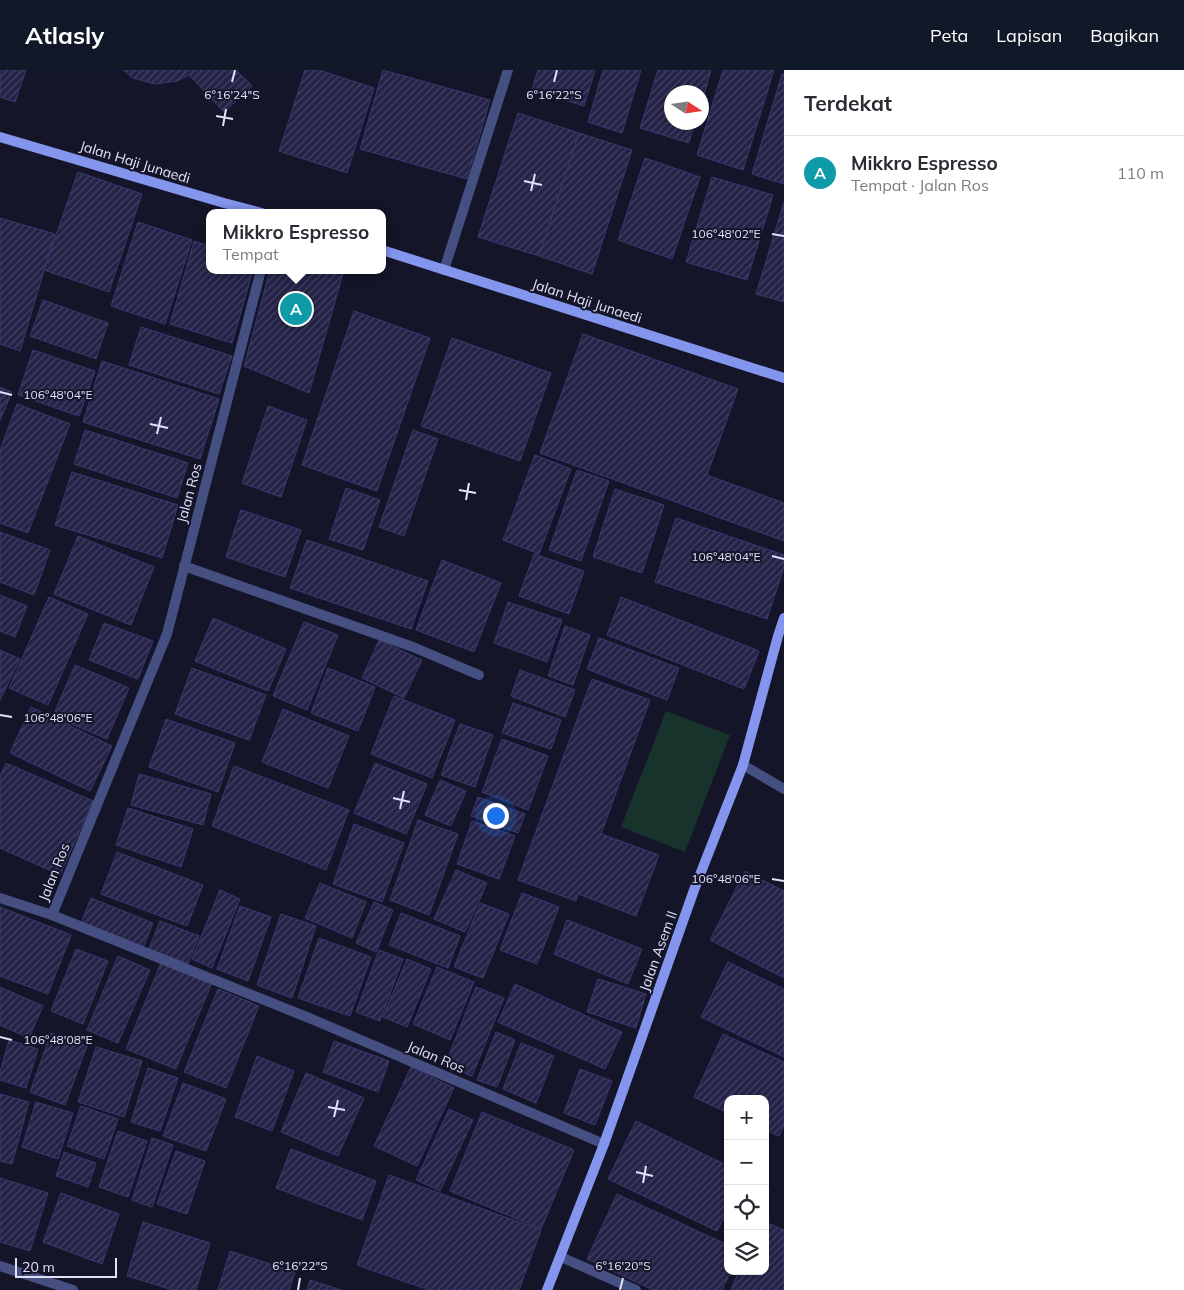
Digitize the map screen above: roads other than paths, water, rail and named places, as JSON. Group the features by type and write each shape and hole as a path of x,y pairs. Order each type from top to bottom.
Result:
{"street":[{"path":"444,270 508,70"},
{"name":"Jalan Haji Junaedi","path":"0,137 245,209"},
{"name":"Jalan Haji Junaedi","path":"386,251 784,378"},
{"name":"Jalan Ros","path":"260,274 167,634 52,914 314,1020 604,1144"},
{"path":"184,566 413,647 479,675"},
{"name":"Jalan Asem II","path":"547,1290 604,1144 694,890 743,765 784,618"},
{"path":"743,765 784,789"},
{"path":"0,898 52,914"},
{"path":"561,1257 636,1290"},
{"path":"0,1266 73,1290"}],"place":[{"name":"Mikkro Espresso","path":"296,309"}]}
